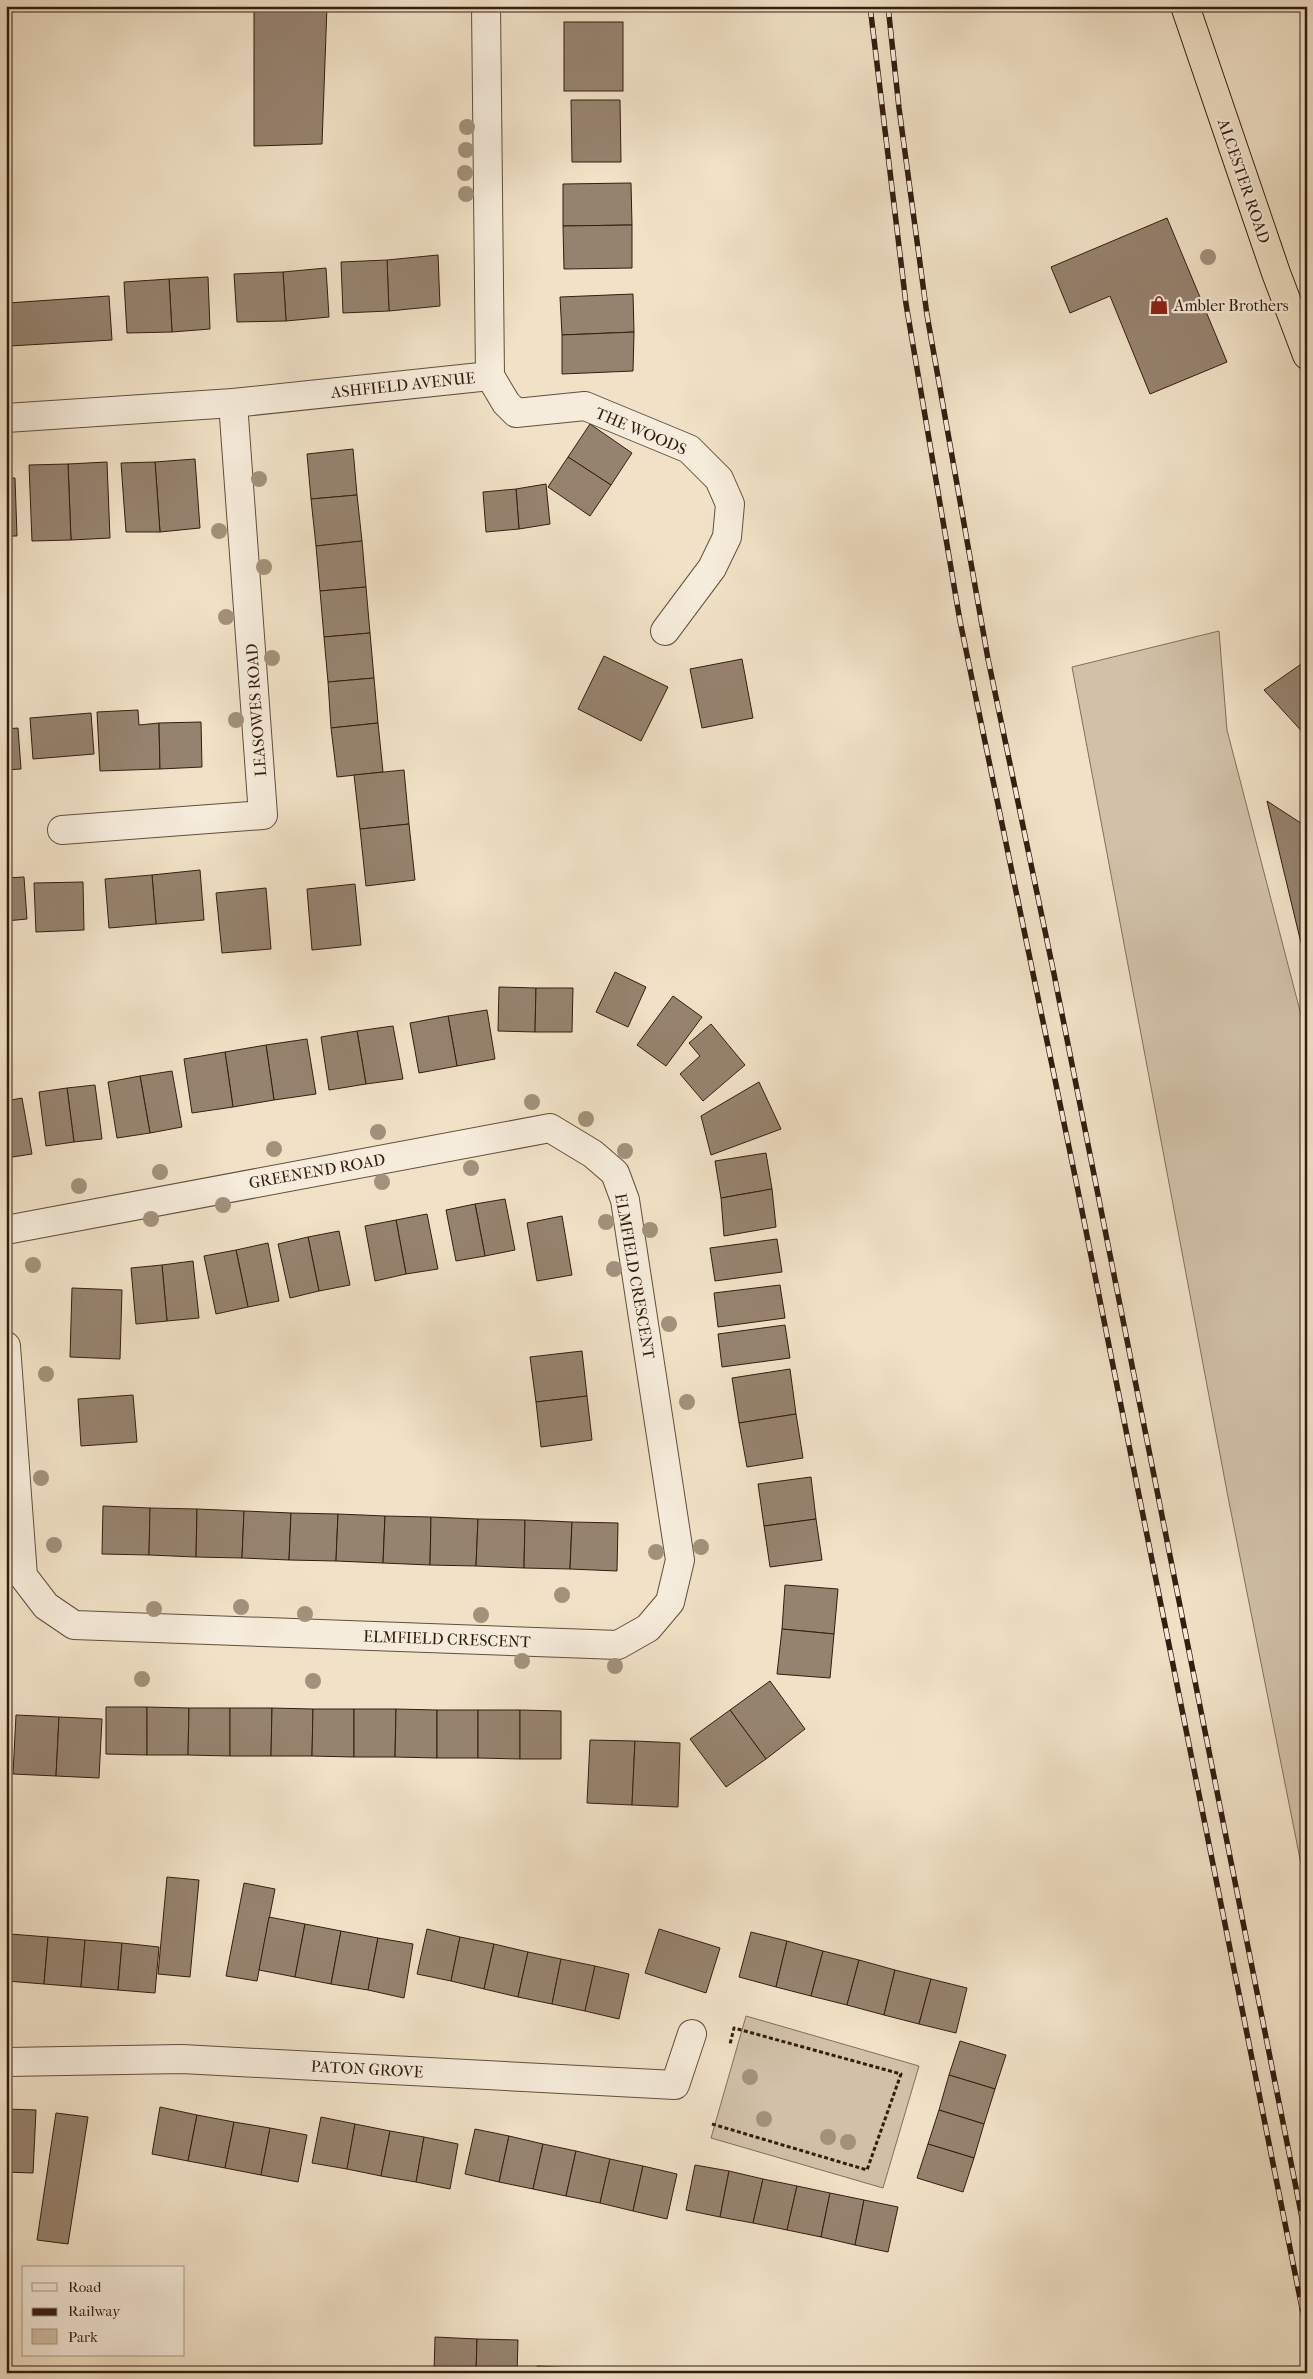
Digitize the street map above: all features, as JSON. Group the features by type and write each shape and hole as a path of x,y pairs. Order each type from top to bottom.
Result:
{"highway":[{"name":"ALCESTER ROAD","path":"1185,6 1269,254 1307,355"}],"street":[{"name":"ASHFIELD AVENUE","path":"6,418 233,403 490,376 486,6"},
{"name":"THE WOODS","path":"490,376 506,403 516,413 585,406 689,449 719,479 730,504 727,537 712,568 665,631"},
{"name":"LEASOWES ROAD","path":"62,830 264,815 233,403"},
{"name":"GREENEND ROAD","path":"6,1230 550,1128 593,1154 615,1173"},
{"name":"ELMFIELD CRESCENT","path":"6,1346 23,1576 46,1606 74,1624 618,1645 648,1628 670,1602 680,1560 624,1200 615,1173"},
{"name":"PATON GROVE","path":"6,2062 182,2059 674,2085 692,2034"}],"path":[{"path":"712,2124 866,2170 901,2074 734,2028 730,2044"}],"green space":[{"path":"1219,631 1227,730 1307,1038 1307,1894 1228,1497 1072,667"},
{"path":"746,2016 919,2066 883,2188 711,2138"}],"building":[{"path":"254,6 327,6 322,144 254,146"},
{"path":"564,22 623,22 623,91 564,91"},
{"path":"571,100 620,100 621,162 572,162"},
{"path":"631,183 632,225 563,226 563,184"},
{"name":"Ambler Brothers","path":"1167,218 1227,362 1150,394 1110,296 1070,313 1051,267"},
{"path":"632,225 632,268 564,269 563,226"},
{"path":"438,255 440,306 389,311 387,260"},
{"path":"387,260 389,311 343,313 341,262"},
{"path":"326,268 329,317 286,321 283,272"},
{"path":"283,272 286,321 237,322 234,274"},
{"path":"208,277 210,329 172,332 169,279"},
{"path":"169,279 172,332 127,333 124,282"},
{"path":"633,294 634,332 562,335 560,297"},
{"path":"109,296 112,340 10,346 8,303"},
{"path":"634,332 633,371 562,374 562,335"},
{"path":"590,424 632,453 611,485 568,457"},
{"path":"353,449 357,495 311,499 307,454"},
{"path":"568,457 611,485 590,516 548,487"},
{"path":"195,459 200,528 160,532 155,462"},
{"path":"107,462 110,538 71,540 68,464"},
{"path":"155,462 160,532 126,532 121,463"},
{"path":"68,464 71,540 32,541 29,465"},
{"path":"6,478 15,478 17,536 6,536"},
{"path":"546,484 550,524 519,529 516,489"},
{"path":"516,489 519,529 486,532 483,492"},
{"path":"357,495 362,541 316,546 311,499"},
{"path":"362,541 366,587 320,591 316,546"},
{"path":"366,587 370,633 324,637 320,591"},
{"path":"370,633 374,678 328,682 324,637"},
{"path":"604,656 668,687 641,741 578,709"},
{"path":"742,659 753,718 702,728 690,669"},
{"path":"1307,660 1307,737 1264,690"},
{"path":"374,678 378,723 331,728 328,682"},
{"path":"138,710 139,725 159,723 160,769 100,771 97,712"},
{"path":"91,713 94,754 33,759 30,718"},
{"path":"201,722 202,767 160,769 159,723"},
{"path":"378,723 383,772 337,777 331,728"},
{"path":"18,728 21,769 6,770 6,729"},
{"path":"404,770 409,824 360,829 354,775"},
{"path":"1267,801 1307,827 1307,968"},
{"path":"409,824 415,880 366,886 360,829"},
{"path":"200,870 204,920 156,924 152,875"},
{"path":"152,875 156,924 109,928 105,879"},
{"path":"24,877 27,919 6,921 6,878"},
{"path":"83,882 84,930 36,932 34,883"},
{"path":"355,884 361,945 312,950 307,889"},
{"path":"266,888 271,949 222,953 216,893"},
{"path":"615,972 646,987 628,1027 596,1012"},
{"path":"499,987 536,988 535,1032 498,1031"},
{"path":"536,988 573,988 572,1032 535,1032"},
{"path":"673,996 702,1017 666,1066 637,1045"},
{"path":"487,1010 495,1059 457,1066 448,1016"},
{"path":"448,1016 457,1066 419,1073 410,1023"},
{"path":"711,1024 745,1065 703,1101 680,1074 700,1056 689,1043"},
{"path":"393,1026 403,1079 366,1084 357,1031"},
{"path":"357,1031 366,1084 329,1090 321,1037"},
{"path":"307,1039 316,1094 274,1100 266,1045"},
{"path":"266,1045 274,1100 233,1107 225,1052"},
{"path":"225,1052 233,1107 192,1113 184,1059"},
{"path":"172,1071 182,1127 150,1133 140,1076"},
{"path":"140,1076 150,1133 117,1138 108,1082"},
{"path":"759,1082 781,1129 711,1155 701,1116"},
{"path":"95,1085 102,1139 74,1142 67,1088"},
{"path":"67,1088 74,1142 46,1146 39,1092"},
{"path":"22,1098 32,1154 6,1158 6,1101"},
{"path":"766,1153 772,1189 721,1198 715,1161"},
{"path":"772,1189 776,1227 724,1236 721,1198"},
{"path":"505,1199 515,1250 485,1256 475,1204"},
{"path":"475,1204 485,1256 456,1261 446,1210"},
{"path":"427,1214 438,1269 406,1274 396,1220"},
{"path":"562,1216 572,1275 537,1281 527,1223"},
{"path":"396,1220 406,1274 375,1281 365,1226"},
{"path":"339,1231 350,1285 319,1291 308,1237"},
{"path":"308,1237 319,1291 290,1298 278,1244"},
{"path":"777,1239 782,1272 715,1281 710,1248"},
{"path":"268,1243 279,1301 248,1307 236,1250"},
{"path":"236,1250 248,1307 216,1314 204,1256"},
{"path":"193,1261 199,1318 167,1321 162,1265"},
{"path":"162,1265 167,1321 136,1324 131,1268"},
{"path":"780,1285 785,1318 718,1327 714,1293"},
{"path":"72,1288 122,1290 120,1359 70,1357"},
{"path":"785,1325 790,1358 722,1367 718,1334"},
{"path":"582,1351 587,1396 536,1402 530,1357"},
{"path":"790,1369 796,1414 739,1423 732,1378"},
{"path":"133,1395 137,1442 81,1446 78,1399"},
{"path":"587,1396 592,1440 541,1447 536,1402"},
{"path":"796,1414 803,1458 747,1467 739,1423"},
{"path":"811,1477 816,1519 764,1526 758,1484"},
{"path":"103,1506 150,1508 149,1555 102,1554"},
{"path":"150,1508 197,1509 196,1557 149,1555"},
{"path":"197,1509 244,1511 242,1558 196,1557"},
{"path":"244,1511 291,1513 289,1560 242,1558"},
{"path":"291,1513 338,1514 336,1561 289,1560"},
{"path":"338,1514 385,1516 383,1563 336,1561"},
{"path":"385,1516 431,1517 430,1565 383,1563"},
{"path":"431,1517 478,1519 476,1566 430,1565"},
{"path":"478,1519 525,1520 524,1568 476,1566"},
{"path":"816,1519 822,1560 770,1567 764,1526"},
{"path":"525,1520 572,1522 570,1569 524,1568"},
{"path":"572,1522 618,1523 617,1571 570,1569"},
{"path":"785,1585 838,1589 834,1634 782,1629"},
{"path":"782,1629 834,1634 830,1678 777,1674"},
{"path":"770,1681 805,1729 766,1759 730,1710"},
{"path":"6,1705 10,1705 9,1753 6,1752"},
{"path":"106,1707 147,1707 147,1755 106,1754"},
{"path":"147,1707 189,1708 188,1755 147,1755"},
{"path":"189,1708 230,1708 230,1756 188,1755"},
{"path":"230,1708 272,1708 271,1756 230,1756"},
{"path":"272,1708 313,1709 312,1756 271,1756"},
{"path":"313,1709 354,1709 354,1757 312,1756"},
{"path":"354,1709 396,1709 395,1757 354,1757"},
{"path":"396,1709 437,1710 437,1758 395,1757"},
{"path":"437,1710 478,1710 478,1758 437,1758"},
{"path":"478,1710 520,1710 520,1759 478,1758"},
{"path":"520,1710 561,1711 561,1759 520,1759"},
{"path":"730,1710 766,1759 726,1787 690,1739"},
{"path":"16,1715 59,1717 56,1776 13,1774"},
{"path":"59,1717 102,1719 99,1778 56,1776"},
{"path":"590,1740 635,1741 632,1805 587,1803"},
{"path":"635,1741 680,1743 678,1807 632,1805"},
{"path":"167,1877 199,1880 190,1977 158,1974"},
{"path":"244,1883 275,1889 257,1981 226,1976"},
{"path":"269,1917 305,1924 295,1977 259,1970"},
{"path":"305,1924 341,1931 331,1984 295,1977"},
{"path":"427,1929 460,1937 451,1981 417,1974"},
{"path":"659,1929 720,1948 706,1993 645,1973"},
{"path":"341,1931 378,1938 368,1990 331,1984"},
{"path":"751,1932 787,1941 776,1987 739,1977"},
{"path":"6,1933 10,1934 7,1981 6,1981"},
{"path":"10,1934 48,1937 44,1984 7,1981"},
{"path":"48,1937 85,1940 81,1987 44,1984"},
{"path":"460,1937 494,1944 484,1989 451,1981"},
{"path":"378,1938 413,1944 404,1998 368,1990"},
{"path":"85,1940 122,1943 118,1990 81,1987"},
{"path":"787,1941 823,1951 811,1996 776,1987"},
{"path":"122,1943 159,1947 155,1993 118,1990"},
{"path":"494,1944 528,1952 518,1997 484,1989"},
{"path":"823,1951 859,1960 847,2005 811,1996"},
{"path":"528,1952 561,1959 552,2004 518,1997"},
{"path":"561,1959 595,1966 585,2011 552,2004"},
{"path":"859,1960 895,1970 884,2015 847,2005"},
{"path":"595,1966 629,1974 619,2019 585,2011"},
{"path":"895,1970 931,1979 919,2024 884,2015"},
{"path":"931,1979 967,1988 956,2033 919,2024"},
{"path":"960,2041 1006,2055 995,2089 949,2075"},
{"path":"949,2075 995,2089 984,2124 939,2110"},
{"path":"160,2107 197,2115 188,2161 152,2154"},
{"path":"6,2109 36,2110 33,2173 6,2172"},
{"path":"939,2110 984,2124 974,2158 928,2144"},
{"path":"56,2113 88,2117 68,2244 37,2240"},
{"path":"197,2115 234,2122 225,2168 188,2161"},
{"path":"321,2117 355,2124 347,2169 312,2163"},
{"path":"234,2122 270,2128 261,2175 225,2168"},
{"path":"355,2124 390,2131 381,2176 347,2169"},
{"path":"270,2128 307,2135 298,2182 261,2175"},
{"path":"475,2129 509,2136 499,2182 465,2174"},
{"path":"390,2131 424,2137 416,2182 381,2176"},
{"path":"509,2136 543,2144 533,2189 499,2182"},
{"path":"424,2137 458,2144 450,2189 416,2182"},
{"path":"543,2144 576,2151 566,2196 533,2189"},
{"path":"928,2144 974,2158 963,2192 917,2178"},
{"path":"576,2151 610,2159 600,2203 566,2196"},
{"path":"610,2159 643,2166 633,2211 600,2203"},
{"path":"695,2165 729,2171 720,2217 686,2210"},
{"path":"643,2166 677,2174 667,2219 633,2211"},
{"path":"729,2171 763,2179 753,2223 720,2217"},
{"path":"763,2179 797,2186 787,2230 753,2223"},
{"path":"797,2186 830,2193 821,2237 787,2230"},
{"path":"830,2193 864,2200 855,2245 821,2237"},
{"path":"864,2200 898,2207 888,2252 855,2245"},
{"path":"435,2337 477,2339 476,2373 434,2373"},
{"path":"477,2339 518,2340 517,2373 476,2373"},
{"path":"537,2366 574,2368 574,2373 537,2373"},
{"path":"375,2367 382,2373 370,2373"},
{"path":"574,2368 612,2371 612,2373 574,2373"},
{"path":"642,2370 661,2373 641,2373"}],"railway":[{"path":"870,6 906,304 960,621 1076,1181 1307,2333"},
{"path":"888,6 899,108 927,315 988,659 1054,974 1307,2243"}],"place":[{"name":"Ambler Brothers","path":"1159,305"}]}
